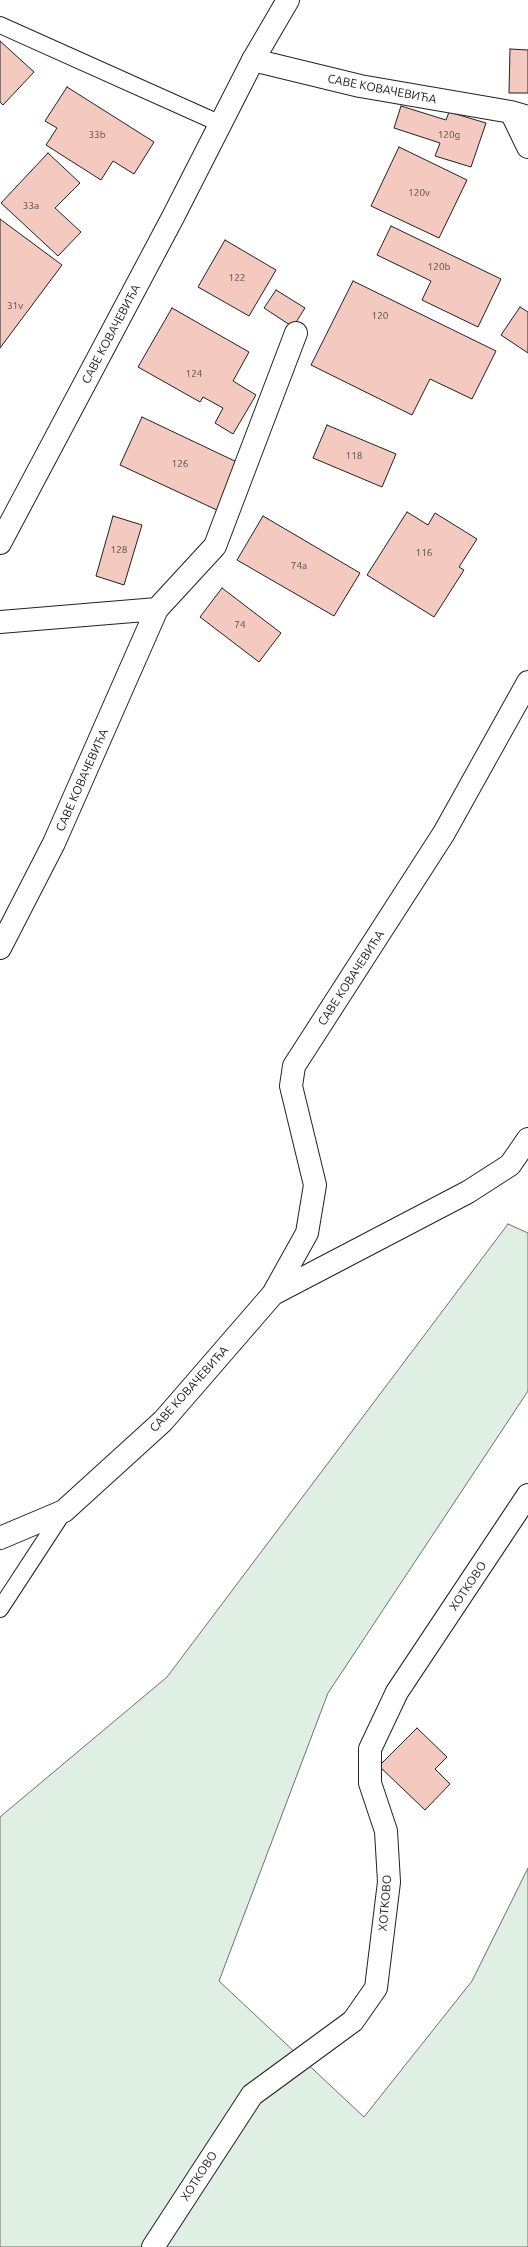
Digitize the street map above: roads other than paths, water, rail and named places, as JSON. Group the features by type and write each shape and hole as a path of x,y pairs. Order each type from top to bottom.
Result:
{"street":[{"name":"САВЕ КОВАЧЕВИЋА","path":"0,543 221,124 253,60 288,0"},
{"name":"САВЕ КОВАЧЕВИЋА","path":"253,60 360,86 520,114 528,147"},
{"name":"САВЕ КОВАЧЕВИЋА","path":"0,948 54,843 157,609 215,546 296,333"},
{"path":"0,622 157,609"},
{"name":"САВЕ КОВАЧЕВИЋА","path":"0,1538 64,1511 163,1421 273,1294 307,1233 315,1185 291,1086 294,1066 444,832 528,682"},
{"name":"САВЕ КОВАЧЕВИЋА","path":"273,1294 468,1192 510,1164 528,1139"},
{"name":"ХОТКОВО","path":"153,2247 252,2095 353,2021 376,1988 389,1882 386,1831 370,1783 370,1749 398,1692 528,1496"}],"lane":[{"path":"0,25 221,124"},
{"name":"САВЕ КОВАЧЕВИЋА","path":"0,1609 64,1511"}]}
